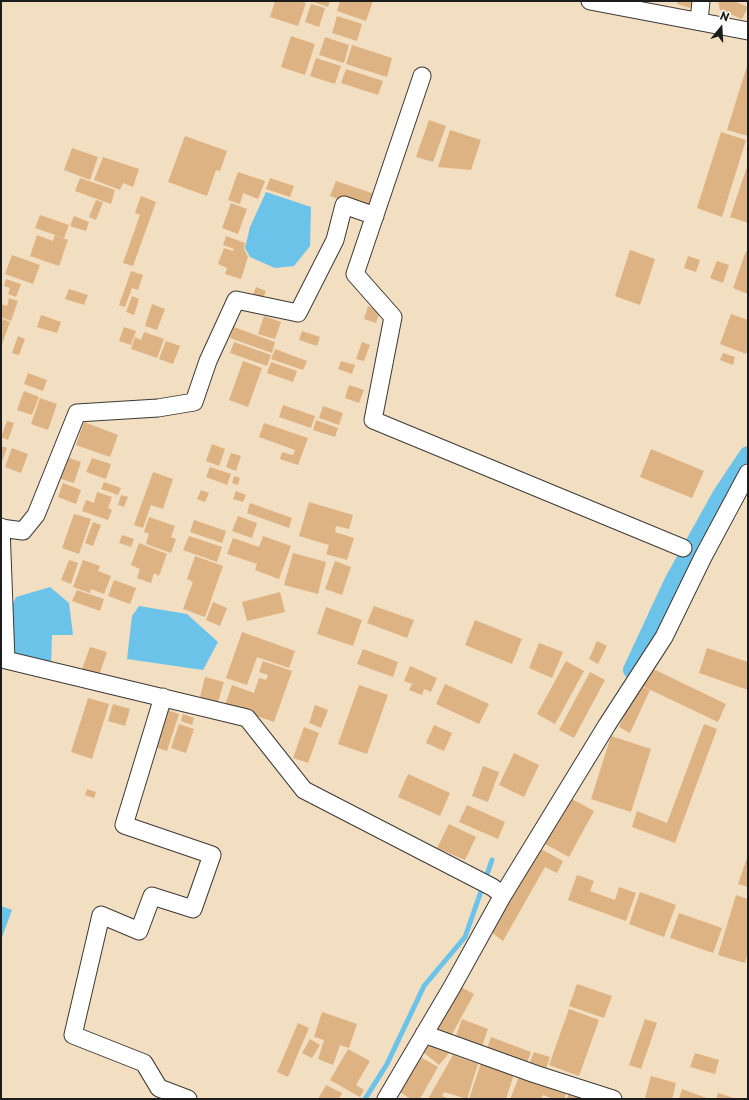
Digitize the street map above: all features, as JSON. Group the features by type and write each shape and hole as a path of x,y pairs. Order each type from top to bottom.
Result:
{"street":[{"path":"590,1 748,31"},
{"path":"700,21 701,1"},
{"path":"422,76 355,274 393,317 373,420 683,548"},
{"path":"375,216 344,205 335,240 298,313 236,300 208,361 194,402 158,408 77,413 36,515 24,531 1,527 6,660 248,718 304,790 498,891"},
{"path":"386,1099 424,1034 498,891 664,637 703,557 748,473"},
{"path":"163,697 124,825 212,855 193,909 152,896 139,931 101,915 73,1035 144,1063 159,1088 188,1099"},
{"path":"424,1034 535,1074 613,1099"}],"water":[{"path":"266,192 311,207 310,246 294,266 275,268 250,257 245,248 250,227"},
{"path":"50,587 69,603 73,635 52,635 51,668 12,653 11,608 16,597"},
{"path":"139,606 187,614 218,642 203,670 127,659 132,616"},
{"path":"1,906 12,910 1,940"}],"building":[{"path":"275,1 300,1 306,3 298,26 270,17"},
{"path":"311,1 330,1 328,7"},
{"path":"340,1 373,1 366,21 337,11"},
{"path":"678,1 693,1 690,8 677,4"},
{"path":"718,1 734,1 748,7 742,19 720,10"},
{"path":"311,4 325,8 319,27 305,22"},
{"path":"337,16 362,24 357,41 332,33"},
{"path":"291,36 315,44 305,75 281,67"},
{"path":"325,37 349,45 344,63 319,55"},
{"path":"352,45 392,58 387,77 346,64"},
{"path":"316,58 341,66 335,84 310,76"},
{"path":"748,63 748,136 727,130"},
{"path":"346,69 383,81 378,95 341,83"},
{"path":"429,120 446,126 433,162 416,157"},
{"path":"450,130 481,140 471,170 438,167"},
{"path":"721,132 746,140 722,217 697,208"},
{"path":"185,136 227,151 220,171 216,170 207,196 168,182"},
{"path":"72,148 98,157 90,180 64,170"},
{"path":"103,157 139,169 133,187 123,183 120,190 94,180"},
{"path":"748,164 748,223 730,217"},
{"path":"238,172 265,181 258,199 243,193 240,204 228,200"},
{"path":"80,178 115,190 111,204 75,191"},
{"path":"270,178 294,186 290,197 266,189"},
{"path":"336,181 375,194 369,210 330,196"},
{"path":"141,196 156,202 133,266 123,263 140,215 135,213"},
{"path":"96,200 103,202 96,220 89,217"},
{"path":"231,203 247,209 238,234 222,228"},
{"path":"40,215 69,225 64,238 35,228"},
{"path":"74,216 89,222 86,231 70,226"},
{"path":"37,235 53,241 55,235 68,240 59,266 30,256"},
{"path":"226,236 245,243 244,249 248,257 241,279 225,274 227,268 218,264 224,248 233,251 234,249 223,245"},
{"path":"630,250 655,259 640,305 615,296"},
{"path":"746,251 748,252 748,294 733,288"},
{"path":"12,255 40,265 33,284 5,274"},
{"path":"688,256 700,260 696,272 684,268"},
{"path":"717,261 729,265 723,283 710,278"},
{"path":"131,271 143,275 138,290 132,288 125,307 119,305"},
{"path":"6,279 21,284 16,297 8,294 10,288 4,286"},
{"path":"256,287 266,291 262,301 252,297"},
{"path":"69,289 88,295 84,305 65,299"},
{"path":"132,296 139,299 134,315 126,312"},
{"path":"9,298 18,301 11,321 1,317 1,304 7,306"},
{"path":"152,304 165,309 157,330 145,326"},
{"path":"368,306 380,311 376,323 364,319"},
{"path":"731,314 748,320 748,347 746,354 720,344"},
{"path":"41,315 61,322 57,333 37,327"},
{"path":"264,316 281,322 275,339 258,334"},
{"path":"1,318 10,322 1,347"},
{"path":"124,327 136,331 131,345 119,341"},
{"path":"234,327 275,342 272,353 230,338"},
{"path":"302,331 320,337 317,346 299,340"},
{"path":"144,332 164,339 157,358 131,349 135,337 141,340"},
{"path":"18,336 25,339 19,355 12,353"},
{"path":"166,341 180,346 173,364 159,359"},
{"path":"234,342 271,355 267,366 230,353"},
{"path":"362,342 370,345 364,361 356,359"},
{"path":"275,349 307,361 303,370 271,359"},
{"path":"723,353 735,357 733,365 720,360"},
{"path":"243,361 262,368 248,407 229,400"},
{"path":"341,361 355,365 352,374 338,369"},
{"path":"271,362 297,371 293,382 267,373"},
{"path":"28,373 47,380 43,391 24,384"},
{"path":"349,385 364,390 359,403 345,398"},
{"path":"24,391 39,397 32,415 17,410"},
{"path":"40,398 57,404 48,430 31,424"},
{"path":"283,405 315,416 311,428 279,417"},
{"path":"323,406 343,413 339,425 319,418"},
{"path":"316,420 338,428 335,437 313,430"},
{"path":"7,421 14,423 8,440 1,437"},
{"path":"84,422 118,435 110,457 76,445"},
{"path":"264,423 308,438 298,465 280,459 282,452 293,455 295,450 259,437"},
{"path":"212,444 225,449 219,466 206,461"},
{"path":"1,446 7,448 1,464"},
{"path":"12,448 28,454 21,473 5,467"},
{"path":"651,449 704,471 692,498 640,477"},
{"path":"231,453 241,456 236,471 226,467"},
{"path":"66,457 81,462 74,483 58,478"},
{"path":"92,458 111,464 106,479 86,472"},
{"path":"210,467 231,474 227,485 206,477"},
{"path":"153,472 173,479 163,509 151,505 143,528 134,525"},
{"path":"234,476 240,478 238,485 232,483"},
{"path":"104,482 121,488 118,495 101,489"},
{"path":"63,483 81,490 76,504 58,497"},
{"path":"201,490 209,493 205,502 197,499"},
{"path":"236,491 246,495 243,502 233,499"},
{"path":"97,492 112,497 108,508 112,510 108,520 82,511 86,500 94,503"},
{"path":"121,495 128,497 124,507 118,505"},
{"path":"309,502 353,515 349,529 336,526 335,532 354,538 347,560 326,554 329,545 299,536"},
{"path":"250,503 292,518 289,528 247,513"},
{"path":"74,514 91,519 79,554 62,548"},
{"path":"238,516 257,523 252,538 232,531"},
{"path":"149,517 175,526 171,537 176,539 171,553 146,544 149,534 144,532"},
{"path":"194,520 226,531 222,543 190,532"},
{"path":"93,522 101,525 93,546 85,543"},
{"path":"122,535 134,539 131,547 119,543"},
{"path":"189,536 222,547 217,562 183,550"},
{"path":"263,536 291,546 279,579 255,570 257,564 227,554 233,538 259,547"},
{"path":"139,543 167,554 159,576 154,573 151,583 137,578 140,569 131,565"},
{"path":"293,553 326,562 318,594 284,585"},
{"path":"195,556 223,566 205,617 183,609 193,582 187,579"},
{"path":"69,560 78,563 71,584 61,580"},
{"path":"83,560 100,566 98,571 111,576 104,594 91,589 90,593 73,587"},
{"path":"335,561 351,567 342,595 325,589"},
{"path":"114,580 136,588 130,604 108,596"},
{"path":"77,590 104,599 100,611 72,601"},
{"path":"280,592 285,612 247,621 242,602"},
{"path":"213,602 227,608 220,626 206,620"},
{"path":"374,606 414,620 407,638 367,623"},
{"path":"326,607 362,620 353,646 317,634"},
{"path":"475,620 522,639 512,664 465,645"},
{"path":"242,632 295,651 289,668 257,657 247,685 226,678"},
{"path":"597,641 607,646 598,664 589,659"},
{"path":"539,643 563,652 552,678 529,668"},
{"path":"90,647 107,652 98,678 81,672"},
{"path":"707,648 748,662 748,690 699,673"},
{"path":"363,649 398,662 393,677 357,664"},
{"path":"263,661 292,671 274,722 225,705 232,685 254,693 259,678 266,680 268,675 259,672"},
{"path":"566,661 584,671 555,724 537,714"},
{"path":"410,666 437,678 431,692 424,689 422,695 409,690 412,684 404,681"},
{"path":"647,666 726,704 718,722 638,684"},
{"path":"590,672 605,680 574,738 559,730"},
{"path":"205,677 224,682 218,702 200,697"},
{"path":"445,684 489,704 479,724 436,704"},
{"path":"359,685 388,695 367,754 338,744"},
{"path":"638,685 650,690 630,733 619,727"},
{"path":"88,698 109,704 92,759 71,752"},
{"path":"113,704 130,709 125,726 108,721"},
{"path":"315,705 328,710 321,728 309,723"},
{"path":"164,709 179,714 167,751 152,746"},
{"path":"183,714 194,718 192,725 181,721"},
{"path":"179,724 194,729 186,753 171,748"},
{"path":"704,724 717,729 675,843 632,827 637,811 667,823"},
{"path":"434,725 452,733 444,751 426,743"},
{"path":"304,727 319,733 308,763 293,758"},
{"path":"611,736 651,749 631,812 591,799"},
{"path":"514,753 539,765 524,797 499,785"},
{"path":"483,766 499,772 488,802 472,796"},
{"path":"408,774 450,793 440,816 398,797"},
{"path":"87,789 96,792 94,798 85,795"},
{"path":"570,798 594,811 569,857 545,844"},
{"path":"467,805 505,822 498,839 459,822"},
{"path":"449,824 476,837 465,860 437,848"},
{"path":"539,848 563,861 557,873 545,867 503,941 491,932"},
{"path":"748,855 748,887 738,884"},
{"path":"577,875 594,881 590,891 615,900 619,887 636,893 626,921 568,900"},
{"path":"640,892 676,905 664,937 629,924"},
{"path":"736,895 748,899 748,952 745,963 718,955"},
{"path":"679,913 722,928 713,953 670,938"},
{"path":"577,984 612,996 604,1018 569,1006"},
{"path":"459,986 474,994 451,1036 434,1030"},
{"path":"569,1009 599,1020 579,1076 549,1065"},
{"path":"322,1012 357,1024 349,1048 340,1045 333,1065 318,1059 324,1040 314,1037"},
{"path":"462,1019 488,1029 481,1049 455,1039"},
{"path":"645,1019 657,1023 641,1069 629,1065"},
{"path":"298,1023 309,1028 288,1077 277,1072"},
{"path":"491,1037 531,1052 525,1068 485,1054"},
{"path":"435,1038 451,1051 439,1065 423,1052"},
{"path":"310,1039 320,1045 312,1058 302,1053"},
{"path":"348,1049 370,1061 356,1085 364,1090 360,1097 330,1080"},
{"path":"534,1052 550,1057 544,1075 527,1069"},
{"path":"695,1053 719,1060 715,1074 690,1067"},
{"path":"453,1055 478,1064 467,1099 444,1092 442,1096 449,1099 428,1099"},
{"path":"419,1056 438,1067 420,1099 411,1099 398,1091"},
{"path":"481,1063 514,1074 506,1099 469,1099"},
{"path":"651,1076 676,1083 672,1099 645,1098"},
{"path":"519,1077 566,1094 564,1099 553,1099 543,1095 541,1099 510,1099"},
{"path":"326,1085 342,1093 339,1099 318,1099"},
{"path":"682,1089 709,1099 679,1099"},
{"path":"569,1092 588,1099 567,1099"},
{"path":"718,1093 737,1099 716,1099"}],"waterway":[{"path":"632,670 673,582 722,494 748,455"},
{"path":"365,1099 387,1064 424,986 465,937 492,860"}]}
